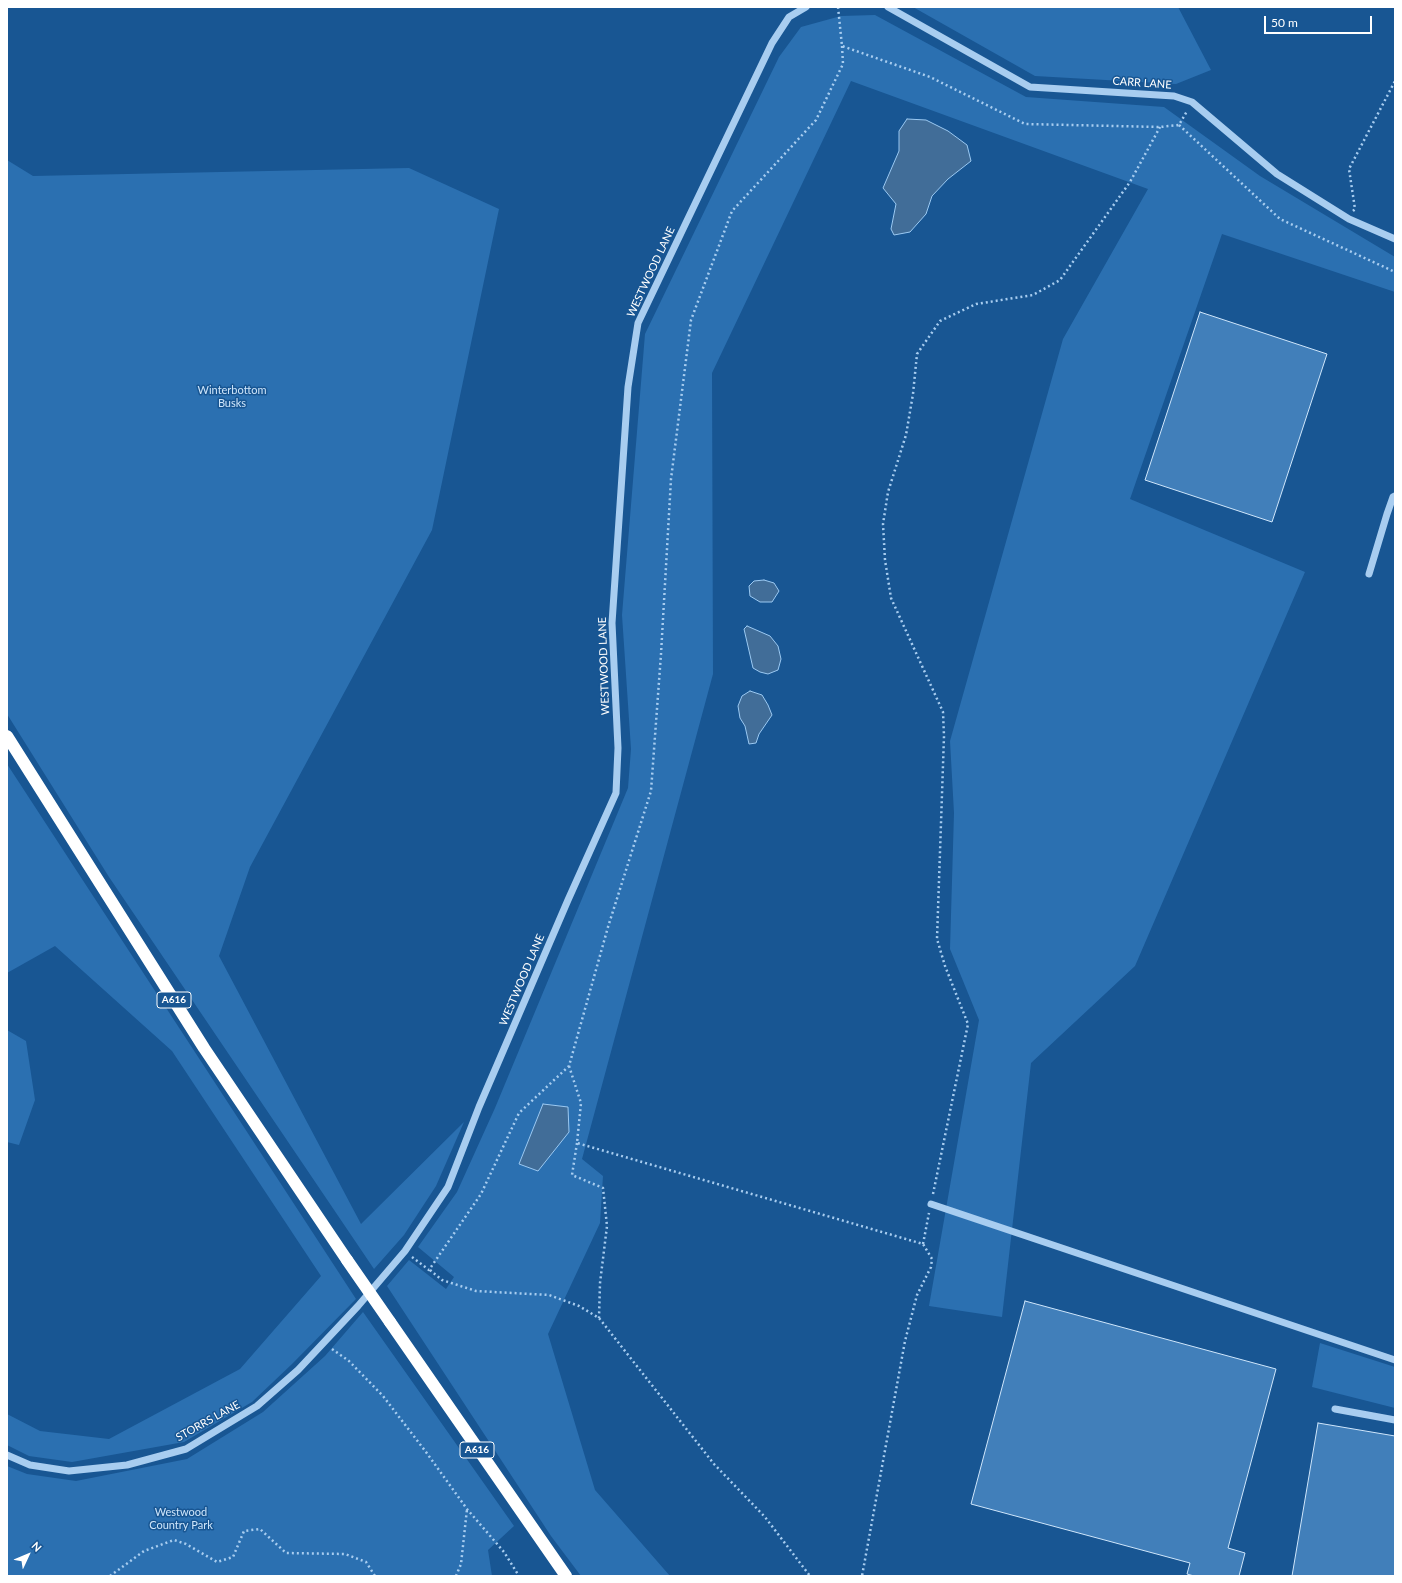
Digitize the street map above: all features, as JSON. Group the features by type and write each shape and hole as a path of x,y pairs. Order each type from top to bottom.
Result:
{"highway":[{"name":"A616","path":"7,736 204,1048 347,1260 566,1576"}],"street":[{"name":"WESTWOOD LANE","path":"358,1306 405,1251 448,1187 497,1064 616,793 618,748 612,623 628,386 638,323 772,43 789,17 806,7"},
{"name":"CARR LANE","path":"888,7 1030,87 1174,96 1192,102 1277,174 1349,218 1395,239"},
{"path":"1369,574 1387,514 1393,497 1395,496"},
{"path":"931,1204 1395,1360"},
{"name":"STORRS LANE","path":"7,1455 30,1465 69,1471 127,1465 186,1449 257,1406 298,1370 358,1306"},
{"path":"1335,1409 1395,1420"}],"path":[{"path":"430,1270 481,1194 519,1113 569,1066 608,927 651,791 661,654 671,479 691,320 732,211 816,120 843,64 838,7"},
{"path":"842,46 930,77 1025,124 1160,127 1179,125 1280,219 1395,272"},
{"path":"1355,209 1349,169 1395,81"},
{"path":"1179,125 1192,102"},
{"path":"862,1576 905,1341 917,1294 931,1267 932,1259 923,1244 968,1024 945,966 937,939 944,736 943,712 891,598 885,560 882,524 888,492 906,435 913,394 917,354 940,321 976,304 1033,295 1060,280 1130,182 1160,127"},
{"path":"569,1066 581,1103 572,1175 603,1188 607,1226 600,1283 599,1318"},
{"path":"577,1143 923,1244"},
{"path":"405,1251 442,1280 476,1291 549,1295 579,1306 599,1318 714,1464 765,1517 810,1576"},
{"path":"324,1342 349,1361 382,1396 426,1452 467,1509 504,1552 519,1576"},
{"path":"456,1576 461,1564 467,1509"},
{"path":"110,1576 144,1551 174,1540 186,1544 217,1562 233,1557 244,1531 260,1529 286,1553 345,1554 366,1562 375,1576"}],"green space":[{"path":"913,7 1178,7 1211,70 1176,84 1035,76"},
{"path":"875,15 1026,97 1164,107 1260,176 1395,257 1395,292 1222,234 1130,499 1305,572 1135,966 1031,1063 1002,1317 929,1306 979,1020 950,949 954,813 950,741 1063,339 1148,189 851,81 712,373 713,674 582,1159 603,1176 600,1223 548,1334 595,1490 670,1576 581,1576 551,1536 387,1286 409,1260 446,1289 454,1277 418,1247 457,1192 495,1108 628,788 631,749 622,615 645,334 779,57 801,27 841,16"},
{"name":"Winterbottom Busks","path":"7,160 33,176 409,168 499,209 432,530 250,867 219,956 361,1224 464,1122 436,1186 404,1235 374,1269 109,877 7,714"},
{"path":"7,764 356,1299 252,1402 184,1442 72,1462 29,1456 7,1445 7,1414 40,1431 109,1439 240,1369 321,1276 172,1051 55,946 7,973"},
{"path":"7,1030 26,1041 35,1100 19,1145 7,1142"},
{"name":"Westwood Country Park","path":"363,1312 514,1526 488,1550 492,1576 7,1576 7,1466 27,1474 76,1481 187,1459 263,1412 325,1356"},
{"path":"1320,1343 1395,1367 1395,1408 1312,1387"}],"shaded area":[{"path":"907,119 926,120 948,131 967,145 971,161 948,179 932,196 926,214 910,232 894,235 891,229 896,204 883,188 899,151 899,131"},
{"path":"764,580 774,583 779,591 772,602 760,602 750,596 749,586 754,581"},
{"path":"747,626 770,636 778,646 781,659 778,670 768,674 753,668 744,629"},
{"path":"750,691 762,695 772,715 759,734 756,743 749,744 745,726 740,718 738,706 742,696"},
{"path":"543,1104 568,1107 569,1132 538,1171 519,1164"}],"building":[{"path":"1200,312 1327,354 1272,522 1145,480"},
{"path":"1025,1301 1276,1369 1228,1548 1245,1553 1239,1576 1194,1576 1187,1574 1190,1563 971,1504"},
{"path":"1318,1423 1395,1436 1395,1576 1292,1576"}]}
